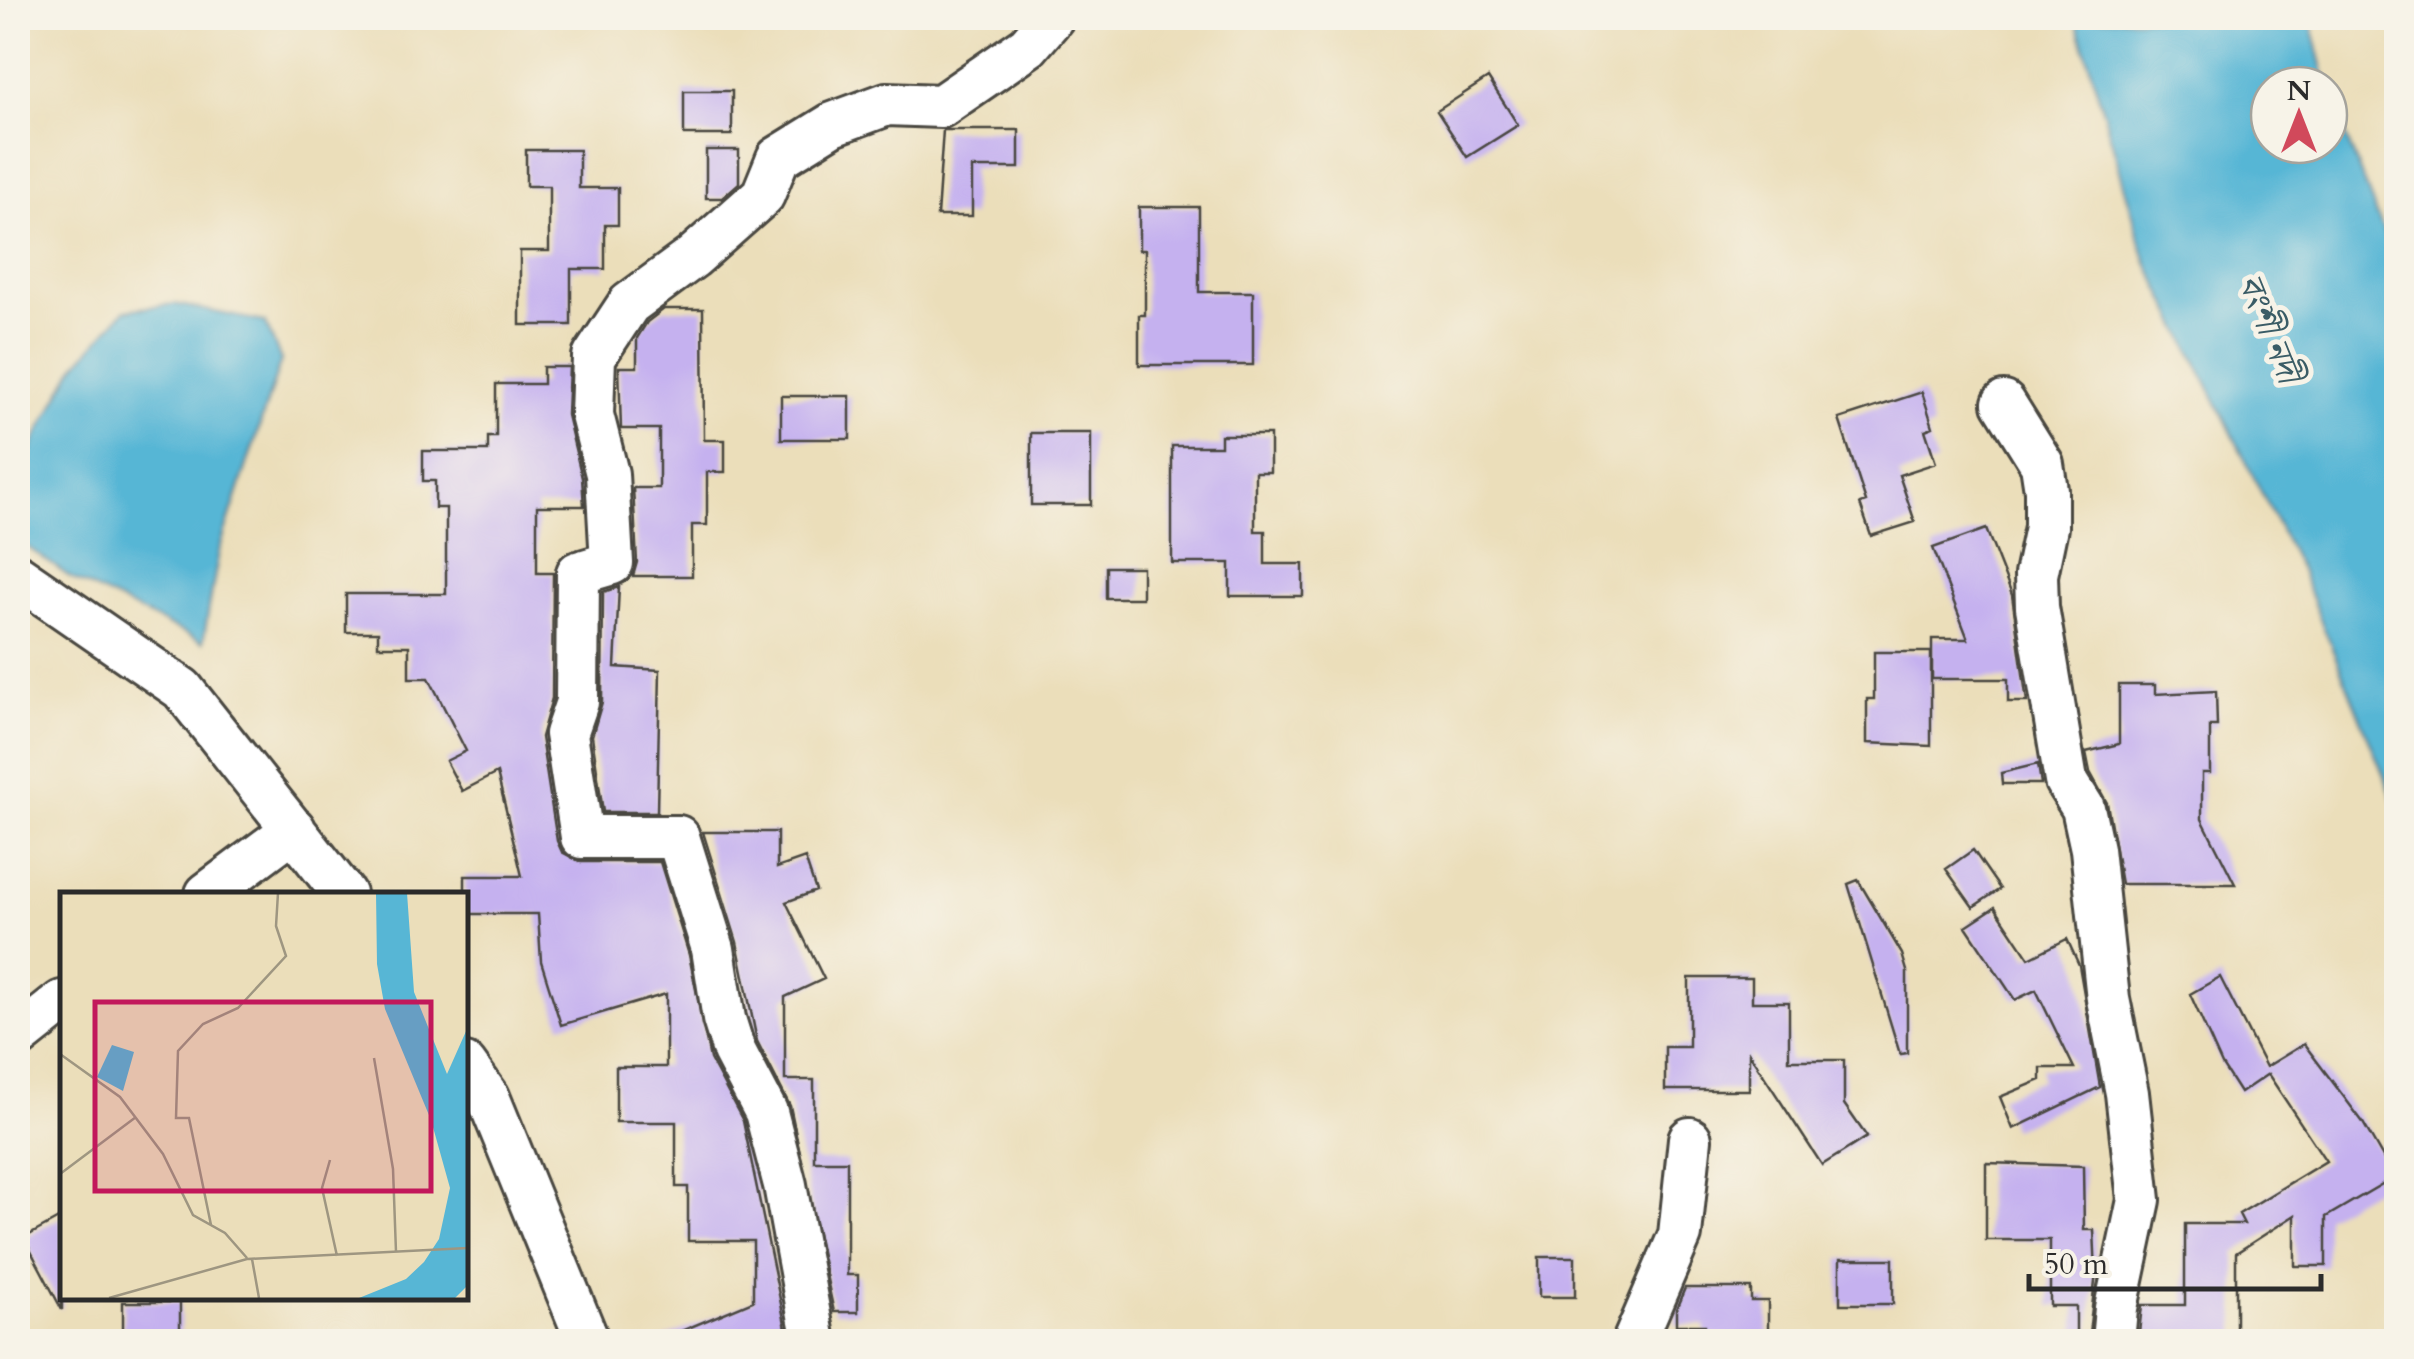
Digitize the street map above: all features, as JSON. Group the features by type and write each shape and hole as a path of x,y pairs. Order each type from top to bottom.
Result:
{"street":[{"path":"814,1342 776,1149 766,1112 728,1035 714,949 678,837 582,837 566,734 576,702 578,572 612,563 607,474 592,415 594,357 630,304 693,257 763,195 778,158 833,124 887,104 941,106 1028,46 1052,18"},
{"path":"2004,403 2042,464 2046,527 2036,575 2040,626 2066,781 2083,808 2092,849 2108,999 2135,1164 2139,1200 2116,1308 2113,1342"},
{"path":"18,576 182,688 342,892"},
{"path":"211,892 294,829"},
{"path":"18,1037 60,1004"},
{"path":"468,1069 488,1097 588,1342"},
{"path":"1634,1342 1680,1235 1690,1140"}],"water":[{"name":"বংশী নদী","path":"2076,18 2310,18 2322,65 2249,65 2249,165 2349,165 2349,144 2396,263 2396,805 2301,572 2146,260"},
{"path":"175,304 265,322 281,360 219,551 203,642 71,578 19,541 18,481 74,368 125,310"}],"building":[{"path":"1488,78 1518,125 1467,157 1437,111"},
{"path":"684,91 732,91 732,135 684,135"},
{"path":"943,130 1019,130 1019,168 972,168 972,216 937,216"},
{"path":"526,150 579,150 579,188 618,188 618,225 605,225 605,269 571,269 571,325 520,325 520,251 549,251 549,186 526,186"},
{"path":"706,150 739,150 739,183 722,198 706,198"},
{"path":"1139,207 1199,207 1199,292 1253,292 1253,365 1139,365 1139,315 1145,315 1145,250 1139,250"},
{"path":"664,309 703,309 704,440 725,440 725,472 707,472 707,525 692,525 692,576 633,576 637,562 633,488 659,488 659,429 621,429 619,367 637,367 637,338 647,322"},
{"path":"543,367 569,367 567,415 582,478 584,506 537,506 537,573 553,573 552,698 541,737 557,841 562,852 581,862 660,862 689,955 710,1059 743,1121 788,1338 655,1342 753,1301 753,1241 688,1241 688,1187 676,1187 676,1122 616,1122 616,1067 666,1067 666,994 561,1025 541,961 538,914 468,914 465,876 522,876 497,773 462,791 446,761 466,751 429,678 409,678 409,646 378,646 378,632 346,632 346,594 446,594 446,508 435,508 435,481 423,481 423,451 488,451 488,437 496,437 496,384 543,384"},
{"path":"1922,392 1933,427 1925,430 1936,463 1899,475 1915,522 1871,536 1860,504 1866,502 1839,419"},
{"path":"781,396 850,396 850,439 781,439"},
{"path":"1031,433 1091,433 1091,505 1031,505"},
{"path":"1221,435 1270,435 1270,472 1255,472 1255,531 1265,531 1265,564 1303,564 1303,596 1230,596 1230,563 1172,563 1172,446 1221,446"},
{"path":"1986,529 2012,595 2027,702 2008,702 2008,679 1932,679 1932,639 1968,639 1933,548"},
{"path":"1106,567 1142,567 1142,598 1106,598"},
{"path":"619,587 615,667 660,670 657,812 603,812 592,736 602,702 603,592"},
{"path":"1874,652 1931,652 1931,746 1867,743 1867,699 1874,699"},
{"path":"2119,685 2155,685 2155,694 2216,691 2217,726 2210,726 2210,773 2202,773 2202,819 2235,884 2121,884 2107,803 2090,772 2086,752 2119,744"},
{"path":"2038,764 2041,784 2002,784 2001,773"},
{"path":"703,832 777,832 777,868 805,858 816,891 786,902 824,979 785,997 785,1080 814,1080 814,1161 847,1161 847,1275 858,1275 858,1312 834,1312 790,1106 757,1041 737,942"},
{"path":"1973,850 2000,889 1973,907 1946,869"},
{"path":"1858,880 1902,954 1907,971 1907,1053 1900,1054 1848,884"},
{"path":"1995,907 2029,958 2067,939 2079,965 2100,1087 2013,1129 2000,1097 2041,1080 2041,1068 2074,1068 2036,990 2015,1000 1966,926"},
{"path":"2220,977 2266,1067 2304,1044 2362,1121 2394,1177 2326,1217 2326,1266 2295,1266 2295,1215 2236,1253 2236,1342 2138,1342 2142,1305 2185,1305 2185,1224 2244,1224 2239,1214 2326,1161 2268,1074 2240,1093 2222,1065 2190,994"},
{"path":"1689,978 1752,978 1752,1002 1789,1002 1789,1060 1844,1060 1844,1104 1867,1137 1822,1165 1749,1053 1749,1090 1665,1090 1665,1047 1689,1047"},
{"path":"1986,1163 2083,1166 2084,1230 2094,1230 2096,1273 2088,1342 2076,1342 2076,1306 2050,1306 2050,1240 1986,1240"},
{"path":"60,1218 62,1310 24,1238"},
{"path":"1539,1257 1575,1257 1575,1297 1539,1297"},
{"path":"1840,1259 1893,1259 1893,1304 1840,1304"},
{"path":"1685,1288 1751,1288 1751,1301 1768,1301 1768,1336 1705,1336 1705,1325 1676,1325 1676,1309"},
{"path":"123,1302 180,1302 180,1334 123,1334"}]}
